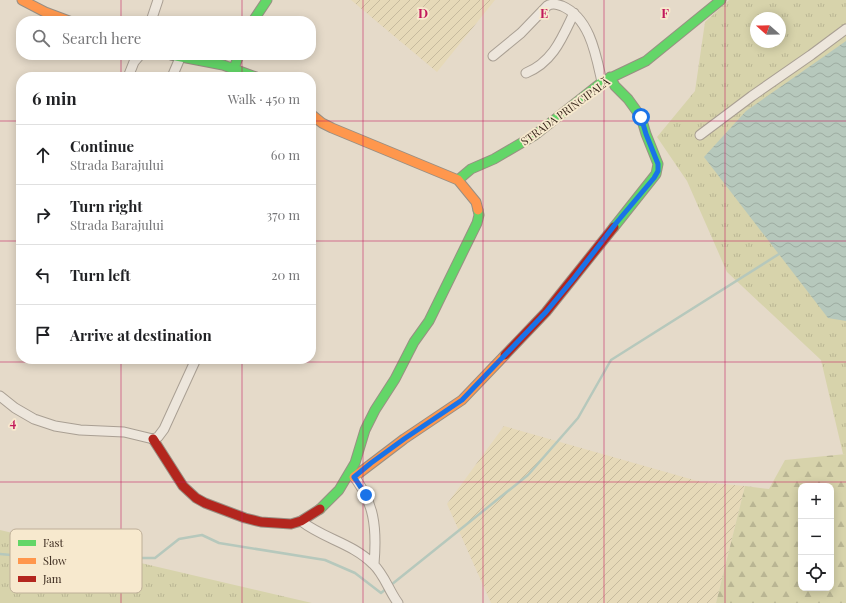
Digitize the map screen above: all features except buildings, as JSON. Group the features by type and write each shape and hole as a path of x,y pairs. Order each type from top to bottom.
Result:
{"street":[{"path":"22,0 56,16"},
{"path":"153,16 158,0"},
{"path":"256,16 267,0"},
{"name":"STRADA PRINCIPALĂ","path":"458,180 471,169 494,160 536,135 606,80 646,61 721,0"},
{"path":"153,439 183,486 196,498 227,512 261,522 291,524 301,521 316,512 328,502 352,475 462,400 546,312 654,178 658,171 656,160 641,117 628,99 615,86 606,80 581,21 574,13 556,4 550,4 521,33 493,56"},
{"path":"526,73 543,64 553,53 574,13"},
{"path":"700,135 846,29"},
{"path":"130,72 136,60"},
{"path":"173,72 175,60"},
{"path":"200,60 234,68 244,72"},
{"path":"234,68 237,60"},
{"path":"316,119 332,128 458,180 476,202 479,215 477,223 429,321 414,342 395,379 375,410 365,430 355,463 352,475 366,495 372,510 375,529 375,566"},
{"path":"0,396 15,408 34,419 55,426 80,430 124,432 153,439 158,437 164,429 194,364"},
{"path":"301,521 323,536 356,551 375,566 398,603"}],"shaded area":[{"path":"351,0 495,0 437,72"},
{"path":"504,426 701,482 745,486 716,603 491,603 447,504"}],"green space":[{"path":"729,0 846,0 846,454 843,454 821,360 727,272 687,181 657,137 695,91 705,22"},
{"path":"846,454 846,603 716,603 745,486 769,489 785,460"},
{"path":"0,530 10,532 10,593 142,593 142,563 312,603 0,603"}],"water":[{"path":"846,41 846,321 828,318 704,157 746,111"}],"waterway":[{"path":"142,558 155,558 179,539 202,535 219,543 325,560 355,573 381,593 528,475 578,418 611,360 779,254"},
{"path":"0,554 10,555"}],"traffic: fast":[{"path":"256,16 267,0"},
{"path":"458,180 471,169 494,159 535,135 602,82 646,61 721,0"},
{"path":"197,60 223,65 242,72"},
{"path":"234,68 237,60"},
{"path":"610,77 615,86 628,99 641,117 658,164 656,174 614,227"},
{"path":"320,509 339,490 355,463 365,430 375,410 395,379 414,342 429,321 477,223 479,215 478,210"}],"traffic: slow":[{"path":"22,0 56,16"},
{"path":"316,118 332,128 458,180 476,202 478,210"},
{"path":"354,477 404,439 462,400 505,355"}],"traffic: jam":[{"path":"505,355 546,312 614,227"},
{"path":"153,439 183,486 196,498 205,503 245,518 261,522 291,524 301,521 320,509"}],"route":[{"path":"366,495 354,477 404,439 462,400 490,373 546,312 654,178 658,171 658,164 650,146 641,117"}]}
